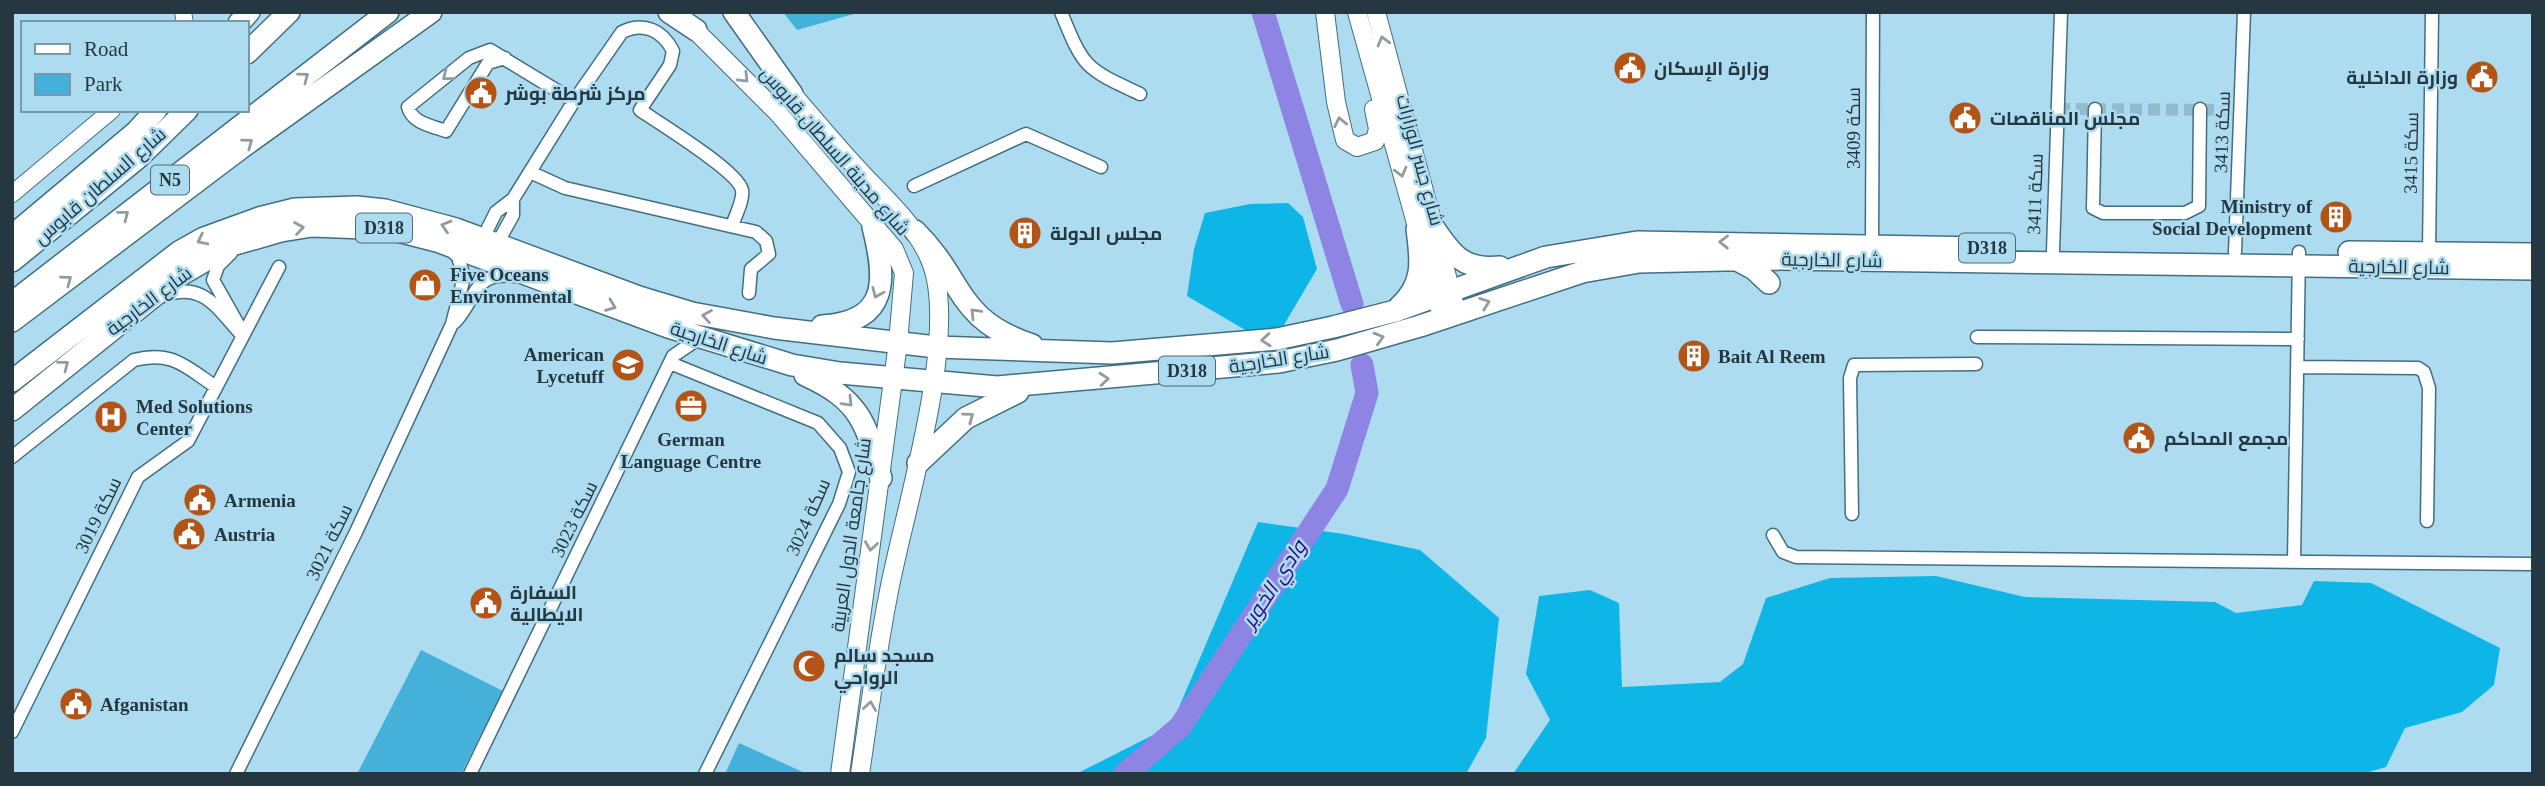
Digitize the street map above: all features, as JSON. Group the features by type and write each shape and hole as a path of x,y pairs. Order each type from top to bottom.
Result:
{"main road":[{"path":"248,51 289,12"},
{"name":"شارع السلطان قابوس","path":"12,303 388,12"},
{"path":"669,12 696,30"},
{"name":"شارع مدينة السلطان قابوس","path":"677,12 778,113 894,249 904,273 898,343"},
{"name":"شارع مدينة السلطان قابوس","path":"722,12 915,231 936,280 936,347"},
{"path":"734,12 792,94"},
{"path":"1325,12 1341,130 1345,140 1357,147 1375,141 1378,129 1364,62 1359,21"},
{"name":"شارع جسر الوزارات","path":"1376,12 1424,227"},
{"path":"12,321 241,148 433,14"},
{"name":"شارع جسر الوزارات","path":"1359,21 1450,316"},
{"path":"12,236 154,112"},
{"name":"شارع السلطان قابوس","path":"12,261 139,157 185,112"},
{"path":"12,221 35,203 91,169"},
{"name":"شارع الخارجية","path":"12,381 179,252 204,238 258,218 295,209 357,206 414,216 692,313 774,328 898,343 1057,353 1142,350 1278,339 1395,310 1546,257 1637,242 1774,251 1802,259 2105,265 2293,261 2429,252 2533,254"},
{"name":"شارع الخارجية","path":"12,410 179,276 232,245 252,238 312,226 355,225 390,229 445,244 668,327 792,365 997,387 1036,386 1238,367 1337,350 1420,326 1582,272 1639,262 1735,259 1774,251 1872,244 2053,251 2235,252"},
{"path":"774,328 843,325 857,319 871,306 883,279 873,227"},
{"path":"1424,227 1454,257 1475,267 1499,268 1546,257"},
{"path":"1395,310 1414,291 1420,279 1424,227"},
{"path":"915,231 932,248 955,290 983,321 1005,336 1057,353"},
{"path":"1833,260 1860,252 1872,244 1881,254 1911,261"},
{"path":"2001,263 2042,256 2053,251 2058,256 2088,258 2105,265"},
{"path":"2184,265 2195,261 2227,258 2235,252 2242,258 2293,261"},
{"path":"2359,267 2374,260 2419,258 2429,252 2440,258 2472,260 2488,268"},
{"path":"1735,259 1774,283 1802,259"},
{"name":"شارع الخارجية","path":"2293,261 2359,267 2533,269"},
{"path":"2510,269 2533,262"},
{"name":"شارع جامعة الدول العربية","path":"840,774 898,343"},
{"path":"860,774 889,590 918,463 936,347"},
{"path":"1142,350 1143,375"},
{"path":"792,365 834,388 855,408 866,430 881,478"},
{"path":"918,463 966,418 1005,396 1036,386"}],"street":[{"path":"1062,12 1078,56 1088,66 1139,94"},
{"name":"سكة 3409","path":"1872,12 1872,244"},
{"name":"سكة 3411","path":"2053,251 2061,12"},
{"name":"سكة 3413","path":"2235,252 2244,12"},
{"name":"سكة 3415","path":"2429,252 2432,12"},
{"path":"490,241 513,215 513,199 574,101 622,32 640,27 662,34 673,51 670,65 640,110 704,152 738,182 742,196 732,226"},
{"path":"505,58 488,63 446,131 413,118 409,113 408,107 479,52 490,50 505,58 574,101"},
{"path":"2095,109 2093,208 2103,213 2185,213 2199,206 2200,109"},
{"path":"12,194 110,112"},
{"path":"914,186 1026,134 1101,167"},
{"path":"530,172 565,188 756,232 770,249 766,258 751,269 749,293"},
{"path":"243,336 214,280 218,266 252,238"},
{"name":"سكة 3021","path":"236,774 356,531 452,324 464,277 458,257 445,244"},
{"path":"2293,261 2298,339 2294,561"},
{"name":"سكة 3019","path":"12,732 138,477 188,441 279,267"},
{"name":"سكة 3021","path":"452,324 482,282 502,275 536,278"},
{"path":"135,310 165,295 189,289 208,300 243,336"},
{"path":"668,327 672,359"},
{"name":"سكة 3023","path":"470,774 672,359 701,337"},
{"path":"1977,337 2298,339"},
{"path":"12,457 134,360 155,355 172,358 216,387"},
{"name":"سكة 3024","path":"672,359 818,423 840,448 849,472 839,504 705,774"},
{"path":"1852,514 1850,378 1854,365 1976,364"},
{"path":"2298,367 2418,368 2424,372 2428,388 2427,521"},
{"path":"1773,535 1783,552 1796,557 2533,564"}],"green space":[{"path":"783,12 861,12 797,30"},
{"path":"421,650 503,691 461,774 357,774"},
{"path":"739,743 805,773 725,774"}],"shaded area":[{"path":"1288,203 1303,217 1317,269 1281,330 1247,331 1187,296 1194,249 1205,213 1250,204"},
{"path":"1258,522 1344,534 1420,550 1499,618 1486,738 1466,774 1076,774 1171,726"},
{"path":"1936,576 2025,597 2215,602 2236,613 2302,605 2314,581 2371,583 2500,648 2494,685 2462,712 2405,728 2386,767 2362,774 1513,774 1550,720 1526,674 1539,596 1590,590 1619,603 1622,687 1720,682 1743,664 1766,598 1830,578"}],"waterway":[{"name":"وادي الخوير","path":"1263,12 1352,304"},
{"name":"وادي الخوير","path":"1125,774 1180,727 1337,489 1367,393 1362,365"}],"tunnel":[{"path":"2058,109 2242,110"}],"place":[{"name":"وزارة الإسكان","path":"1630,68"},
{"name":"وزارة الداخلية","path":"2482,77"},
{"name":"مركز شرطة بوشر","path":"481,93"},
{"name":"مجلس المناقصات","path":"1965,118"},
{"name":"Ministry of Social Development","path":"2336,217"},
{"name":"مجلس الدولة","path":"1025,233"},
{"name":"Five Oceans Environmental","path":"425,285"},
{"name":"Bait Al Reem","path":"1694,356"},
{"name":"American Lycetuff","path":"628,365"},
{"name":"German Language Centre","path":"691,406"},
{"name":"Med Solutions Center","path":"111,417"},
{"name":"مجمع المحاكم","path":"2139,438"},
{"name":"Armenia","path":"200,500"},
{"name":"Austria","path":"189,534"},
{"name":"السفارة الايطالية","path":"486,603"},
{"name":"مسجد سالم الرواحي","path":"809,666"},
{"name":"Afganistan","path":"76,704"}]}
